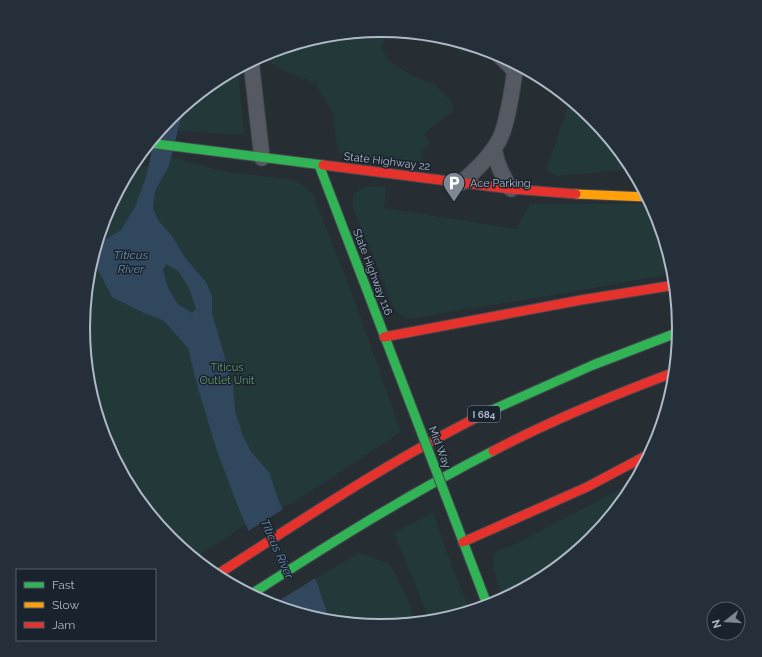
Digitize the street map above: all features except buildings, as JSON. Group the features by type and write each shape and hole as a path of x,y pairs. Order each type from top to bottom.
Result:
{"main road":[{"name":"State Highway 22","path":"156,144 511,189 551,193 640,197"},
{"name":"State Highway 116","path":"319,165 404,388"},
{"path":"384,337 581,300 669,286"},
{"name":"I 684","path":"221,572 389,466 468,422 522,395 584,368 672,335"},
{"path":"256,592 315,553 402,500 471,461 538,428 598,402 669,374"},
{"name":"Mid Way","path":"404,388 486,601"},
{"path":"463,542 587,487 641,458"}],"street":[{"path":"252,67 262,158"},
{"path":"461,183 475,172 494,149 499,140 505,123 515,69"},
{"path":"494,149 497,164 502,176 511,189"}],"green space":[{"path":"386,37 381,48 390,62 415,77 435,84 451,101 454,110 425,133 430,142 422,151 423,164 338,153 333,113 315,83 284,71 267,60 287,52 343,39"},
{"path":"450,46 467,50 465,54"},
{"path":"239,74 244,135 177,131 179,124 174,124 204,97"},
{"path":"568,105 600,136 625,170 558,176 546,171"},
{"name":"Titicus Outlet Unit","path":"171,157 227,172 288,179 302,184 313,194 355,302 401,432 293,503 282,507 280,503 198,556 175,535 150,506 129,474 120,457 99,404 90,348 90,309 95,272 99,253 112,217 129,183 140,165 167,169"},
{"path":"364,187 386,187 384,208 516,229 530,204 644,204 657,235 663,253 667,274 548,296 406,319 395,310 353,208 353,194"},
{"path":"625,487 600,521 573,548 543,571 502,594 495,571 494,553 519,542"},
{"path":"433,512 452,567 469,607 429,616 394,534"},
{"path":"359,553 389,563 408,600 413,618 381,620 343,618 328,615 316,578"}],"water":[{"name":"Titicus River","path":"182,116 169,166 155,191 153,208 158,220 171,235 186,259 206,282 212,296 212,313 233,386 235,411 243,436 251,452 269,472 278,499 317,582 328,615 280,602 241,514 217,451 198,388 188,348 164,321 112,297 98,270 96,265 103,241 121,230 135,207 147,174 152,148","holes":["166,264 178,271 189,288 196,309 192,313 178,304 168,288 163,270"]}],"pier":[{"path":"285,508 317,577 277,601 247,532"}],"traffic: fast":[{"path":"156,144 323,165"},
{"path":"319,165 404,387"},
{"path":"492,410 593,365 672,335"},
{"path":"404,387 453,515"},
{"path":"255,592 370,520 431,484 493,451"},
{"path":"453,515 486,601"}],"traffic: slow":[{"path":"576,194 640,197"}],"traffic: jam":[{"path":"323,165 511,189 576,194"},
{"path":"384,337 581,300 669,286"},
{"path":"493,451 583,408 669,374"},
{"path":"221,572 385,468 456,428 492,410"},
{"path":"463,542 587,487 641,458"}],"place":[{"name":"Ace Parking","path":"454,202"}]}
